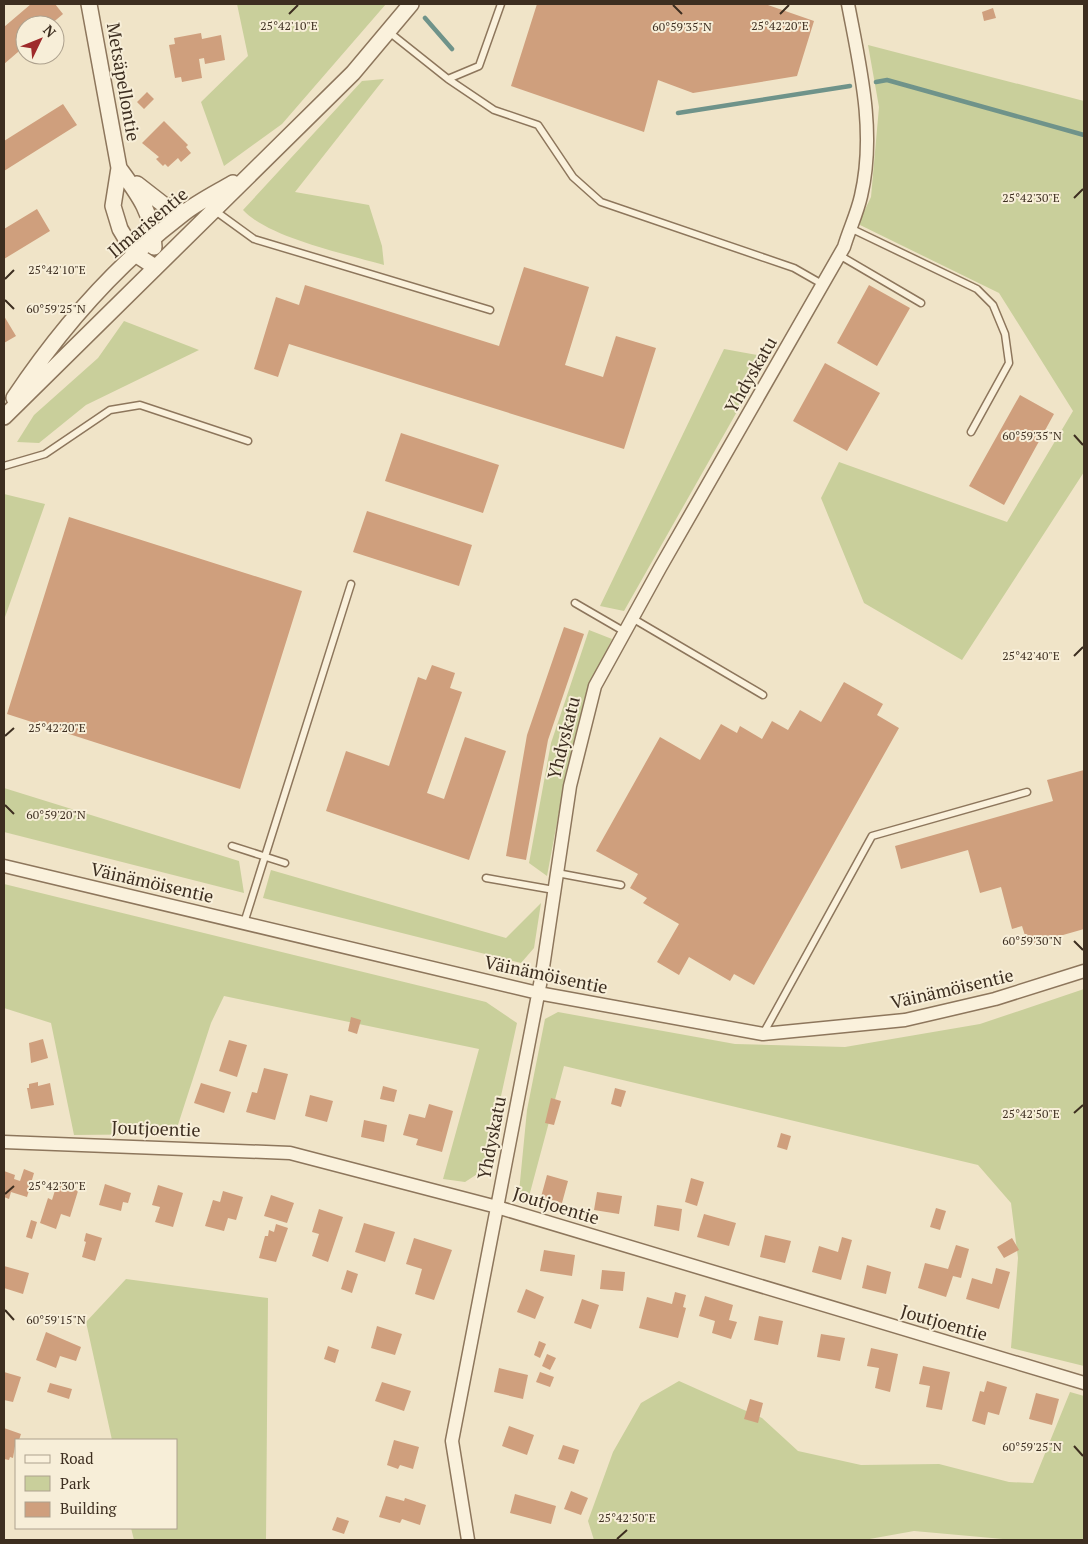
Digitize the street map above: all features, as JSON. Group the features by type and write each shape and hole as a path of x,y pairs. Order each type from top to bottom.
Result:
{"street":[{"name":"Metsäpellontie","path":"90,4 119,168 114,206 120,229 135,254 155,267"},
{"name":"Ilmarisentie","path":"4,415 155,267 211,204 255,170 353,73 411,4"},
{"name":"Yhdyskatu","path":"468,1540 452,1441 538,993 570,786 596,686 632,618 839,255 850,228 861,196 867,150 867,102 848,4"},
{"name":"Metsäpellontie","path":"119,168 146,193 164,205 184,212"},
{"name":"Metsäpellontie","path":"119,168 139,196 152,221 155,267"},
{"name":"Ilmarisentie","path":"4,415 36,364 69,323 135,254 184,212 211,204"},
{"name":"Väinämöisentie","path":"4,866 538,993 763,1034 905,1020 995,999 1084,971"},
{"name":"Joutjoentie","path":"4,1142 290,1153 496,1207 1084,1383"}],"lane":[{"path":"448,79 479,66 501,4"},
{"path":"388,31 448,79 494,110 538,125 573,177 601,202 794,268 822,284"},
{"path":"211,204 254,239 490,310"},
{"path":"850,228 977,289 993,305 1006,334 1009,363 971,432"},
{"path":"839,255 922,303"},
{"path":"4,466 45,454 110,410 140,405 248,441"},
{"path":"244,923 351,584"},
{"path":"575,602 625,632"},
{"path":"632,618 763,696"},
{"path":"763,1034 872,836 1027,792"},
{"path":"232,846 285,863"},
{"path":"557,873 621,885"},
{"path":"486,878 554,890"}],"green space":[{"path":"237,4 386,4 282,124 224,166 201,102 248,56"},
{"path":"868,45 1084,101 1084,472 962,660 864,603 821,498 839,462 1007,522 1073,411 999,293 858,224 871,197 879,107"},
{"path":"384,79 295,192 369,205 382,246 384,265 289,237 255,220 243,210 362,81"},
{"path":"124,321 199,350 86,405 39,443 17,442 34,415 98,358"},
{"path":"724,349 768,357 624,611 600,606"},
{"path":"4,494 45,504 4,620"},
{"path":"589,630 612,639 589,687 564,785 547,876 529,863 551,743"},
{"path":"4,788 239,861 244,893 4,832"},
{"path":"271,870 506,938 541,903 534,948 521,963 263,898"},
{"path":"4,884 486,1002 517,1023 485,1169 465,1182 443,1179 479,1049 224,996 211,1023 175,1134 74,1135 51,1023 4,1008"},
{"path":"1084,989 1084,1366 1011,1348 1018,1258 1011,1203 978,1165 564,1066 527,1204 519,1192 527,1110 545,1019 558,1012 735,1044 845,1047 980,1024"},
{"path":"126,1279 268,1298 266,1540 134,1540 131,1529 178,1529 178,1439 112,1439 86,1322"},
{"path":"679,1381 762,1418 798,1451 861,1465 939,1464 1009,1482 1033,1483 1070,1392 1084,1396 1084,1540 1014,1540 914,1531 864,1540 594,1540 588,1521 613,1452 641,1403"}],"building":[{"path":"31,4 55,4 63,14 62,15 18,15"},
{"path":"537,4 765,4 814,21 797,76 693,93 658,80 644,132 511,86"},
{"path":"993,8 996,18 984,21 982,12"},
{"path":"15,18 15,55 4,64 4,27"},
{"path":"201,33 202,39 221,35 225,60 205,64 204,58 199,59 202,78 182,82 181,77 175,78 169,45 175,44 174,38"},
{"path":"147,92 154,99 144,109 137,102"},
{"path":"63,104 77,125 4,171 4,141"},
{"path":"164,121 188,145 186,147 191,153 181,162 178,158 168,167 165,164 163,166 156,159 159,157 142,143"},
{"path":"37,209 50,231 4,259 4,229"},
{"path":"524,267 589,287 565,365 603,377 616,336 656,348 624,449 289,344 278,377 254,369 276,297 299,305 305,285 499,346"},
{"path":"869,285 910,308 877,366 837,343"},
{"path":"4,316 16,336 4,343"},
{"path":"825,363 880,393 847,451 793,421"},
{"path":"1020,395 1054,414 1004,505 969,486"},
{"path":"401,433 499,465 483,513 385,481"},
{"path":"367,511 472,545 459,586 353,552"},
{"path":"69,517 302,591 240,789 7,714"},
{"path":"564,627 584,634 548,740 526,860 506,856 527,735"},
{"path":"432,665 455,673 450,688 462,692 427,793 444,799 465,737 506,751 469,860 326,811 346,751 389,766 418,677 426,680"},
{"path":"844,682 883,704 877,715 899,728 754,985 734,974 730,981 689,957 679,975 657,962 679,924 643,903 647,898 630,888 638,874 596,851 660,737 700,760 721,724 737,733 740,726 762,739 772,721 788,730 800,710 821,722"},
{"path":"1084,770 1084,929 1028,945 1022,926 1012,929 1001,887 980,893 968,850 901,869 895,846 1053,801 1047,780"},
{"path":"351,1017 361,1020 357,1034 348,1031"},
{"path":"43,1039 48,1058 31,1063 29,1043"},
{"path":"229,1040 247,1045 237,1077 219,1071"},
{"path":"264,1068 288,1074 275,1120 246,1112 252,1092 257,1093"},
{"path":"38,1082 38,1086 50,1083 54,1105 31,1109 27,1088 29,1088 29,1084"},
{"path":"201,1083 231,1092 224,1113 194,1103"},
{"path":"383,1086 397,1090 394,1102 380,1099"},
{"path":"615,1088 626,1091 621,1107 611,1104"},
{"path":"310,1095 333,1101 327,1122 305,1116"},
{"path":"551,1098 561,1101 554,1125 545,1123"},
{"path":"429,1104 453,1111 442,1152 416,1145 418,1139 403,1135 409,1114 425,1118"},
{"path":"364,1120 387,1125 384,1142 361,1137"},
{"path":"781,1133 791,1136 787,1150 777,1147"},
{"path":"24,1169 34,1173 27,1197 11,1192 9,1199 4,1197 4,1171 15,1175 14,1179 20,1181"},
{"path":"547,1175 568,1181 562,1203 541,1197"},
{"path":"691,1178 704,1182 697,1206 685,1202"},
{"path":"57,1184 78,1191 70,1217 61,1214 56,1229 40,1223 48,1198 52,1200"},
{"path":"105,1184 131,1193 128,1203 123,1202 121,1211 99,1205"},
{"path":"158,1185 183,1193 173,1227 155,1222 160,1207 152,1205"},
{"path":"223,1191 243,1197 236,1220 228,1218 224,1231 205,1226 213,1200 220,1202"},
{"path":"597,1192 622,1196 619,1214 594,1210"},
{"path":"271,1195 294,1203 287,1223 264,1216"},
{"path":"657,1205 682,1209 679,1231 654,1226"},
{"path":"936,1208 946,1211 940,1230 930,1227"},
{"path":"319,1209 343,1217 328,1262 312,1256 319,1234 312,1232"},
{"path":"704,1214 736,1223 729,1246 697,1237"},
{"path":"31,1220 37,1222 32,1239 26,1237"},
{"path":"364,1223 395,1232 385,1262 355,1252"},
{"path":"276,1224 288,1228 276,1262 259,1258 265,1236 268,1236 269,1230 274,1232"},
{"path":"86,1233 102,1238 95,1261 82,1257"},
{"path":"765,1235 791,1241 785,1263 760,1257"},
{"path":"842,1237 852,1240 841,1280 812,1272 819,1246 838,1252"},
{"path":"414,1238 452,1250 434,1300 415,1294 422,1269 406,1264"},
{"path":"1012,1238 1019,1250 1004,1258 997,1247"},
{"path":"956,1245 969,1249 961,1278 953,1276 946,1297 918,1288 925,1263 948,1269"},
{"path":"544,1250 575,1255 572,1276 540,1271"},
{"path":"867,1265 891,1272 886,1294 862,1288"},
{"path":"4,1266 29,1273 23,1294 4,1288"},
{"path":"996,1268 1010,1272 999,1309 966,1299 972,1278 992,1284"},
{"path":"347,1270 358,1274 352,1293 341,1289"},
{"path":"602,1270 625,1272 623,1291 600,1289"},
{"path":"526,1289 544,1297 535,1319 517,1312"},
{"path":"675,1292 686,1295 683,1307 686,1308 678,1338 639,1328 647,1297 672,1304"},
{"path":"705,1296 733,1305 729,1320 737,1322 731,1339 712,1333 715,1321 699,1316"},
{"path":"582,1299 599,1305 591,1329 574,1323"},
{"path":"759,1316 783,1321 778,1345 754,1340"},
{"path":"377,1326 402,1334 395,1355 371,1348"},
{"path":"46,1332 81,1347 76,1361 60,1356 56,1368 36,1360"},
{"path":"821,1334 845,1338 840,1361 817,1357"},
{"path":"539,1341 546,1344 540,1358 534,1355"},
{"path":"328,1346 339,1350 335,1363 324,1359"},
{"path":"871,1348 898,1354 890,1392 875,1388 879,1368 867,1366"},
{"path":"547,1354 556,1358 550,1370 542,1366"},
{"path":"923,1366 950,1372 942,1410 926,1407 930,1386 919,1384"},
{"path":"499,1368 528,1375 523,1399 494,1392"},
{"path":"4,1372 21,1377 13,1402 4,1400"},
{"path":"540,1372 554,1377 550,1387 536,1382"},
{"path":"987,1381 1007,1387 999,1415 988,1412 985,1425 972,1421 980,1391 984,1392"},
{"path":"382,1382 411,1391 404,1411 375,1401"},
{"path":"50,1383 72,1389 69,1399 47,1392"},
{"path":"1036,1393 1059,1399 1052,1425 1029,1419"},
{"path":"750,1399 763,1403 758,1423 744,1419"},
{"path":"509,1426 534,1435 527,1455 502,1446"},
{"path":"4,1428 21,1434 19,1439 15,1439 13,1458 10,1457 9,1460 4,1459"},
{"path":"394,1440 419,1447 413,1469 400,1465 398,1469 387,1465"},
{"path":"563,1445 579,1450 574,1464 558,1459"},
{"path":"571,1491 588,1498 581,1515 564,1509"},
{"path":"515,1494 556,1506 551,1524 510,1513"},
{"path":"386,1496 404,1501 405,1498 426,1505 420,1525 402,1519 400,1523 379,1517"},
{"path":"337,1517 349,1521 344,1534 332,1530"}],"waterway":[{"path":"425,18 452,49"},
{"path":"876,82 887,80 1084,135"},
{"path":"678,113 850,86"}]}
